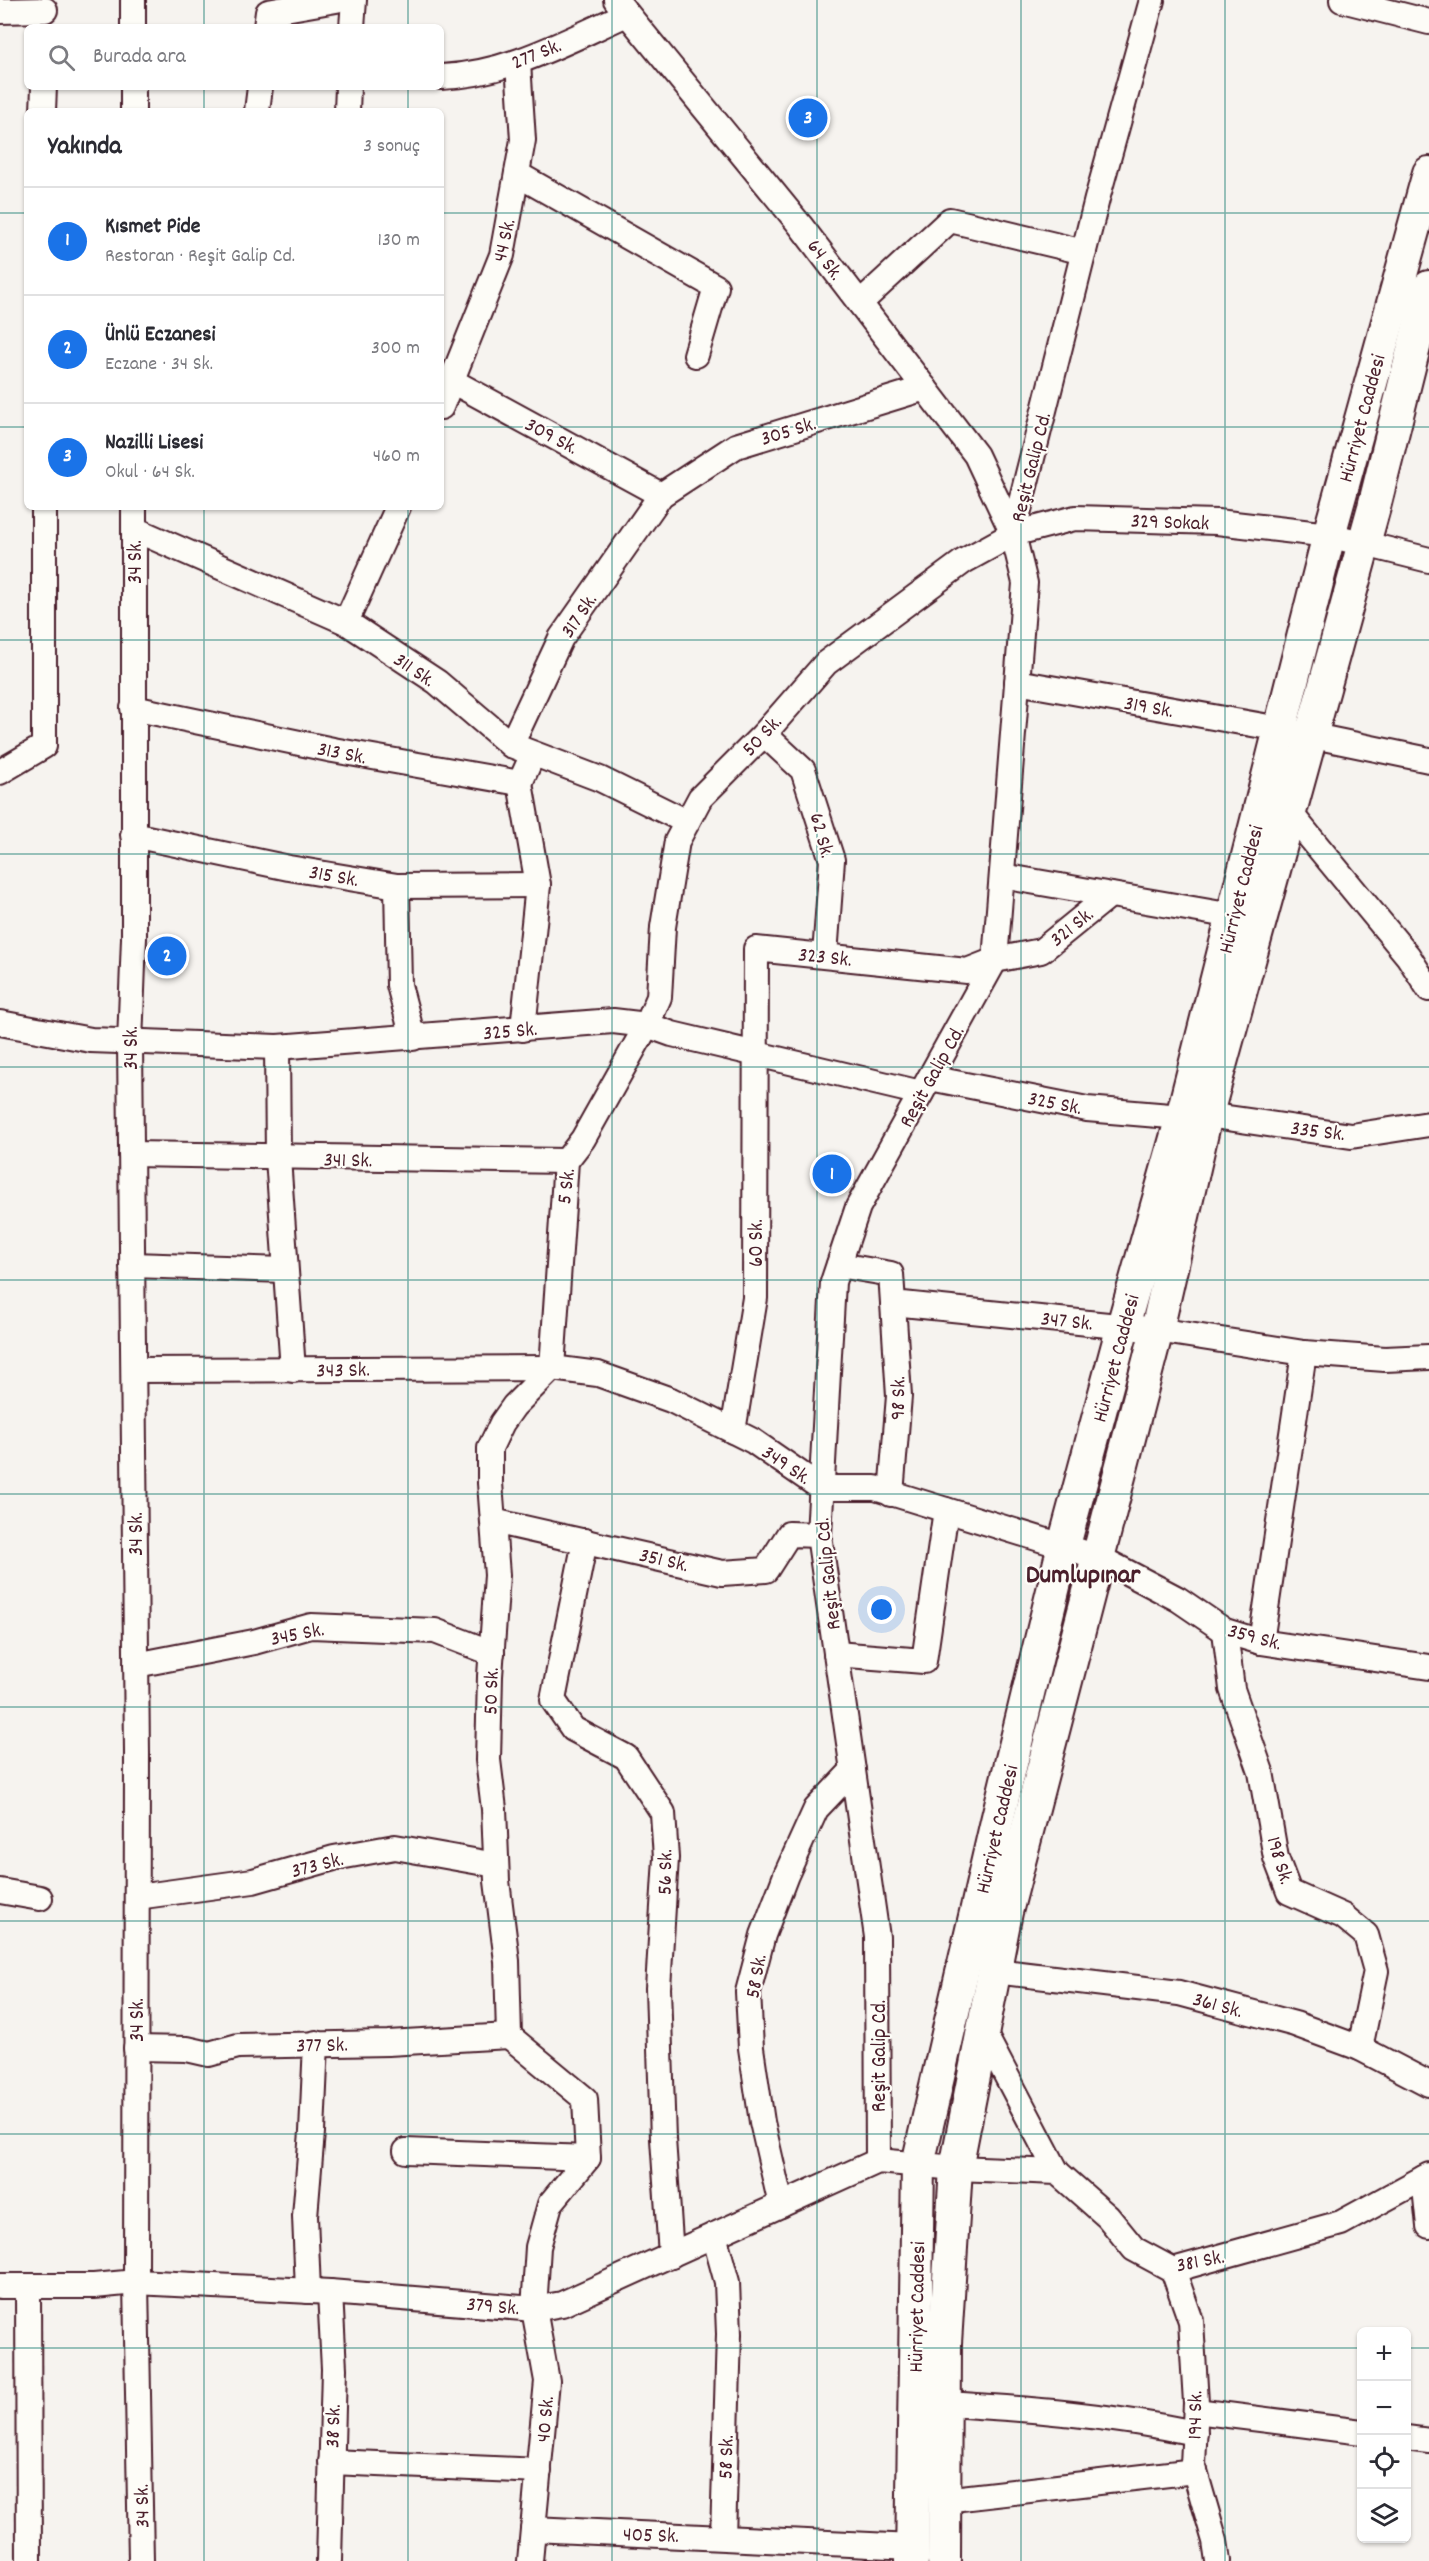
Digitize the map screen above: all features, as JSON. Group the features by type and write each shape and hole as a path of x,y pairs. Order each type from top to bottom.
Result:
{"main road":[{"name":"Hürriyet Caddesi","path":"944,2561 945,2343 956,2168 1006,1912 1157,1330 1194,1116 1233,916 1329,535 1429,173"},
{"name":"Hürriyet Caddesi","path":"912,2554 918,2164 997,1821 1064,1545 1123,1326 1194,1116 1290,813 1364,545 1429,287"}],"street":[{"path":"133,24 134,0"},
{"path":"266,24 268,12 336,0"},
{"path":"352,24 354,0"},
{"name":"Reşit Galip Cd.","path":"878,2161 877,1936 819,1535 833,1281 858,1207 995,960 1025,583 1013,534 1084,252 1152,0"},
{"path":"1342,0 1429,22"},
{"name":"277 Sk.","path":"444,77 471,76 518,63 622,7"},
{"name":"64 Sk.","path":"622,7 800,225 976,455 1013,534"},
{"path":"0,11 45,12"},
{"name":"44 Sk.","path":"447,380 502,255 523,140 518,63"},
{"path":"43,108 44,90"},
{"path":"133,90 133,108"},
{"path":"257,108 260,90"},
{"path":"347,108 348,90"},
{"path":"517,174 716,287 696,355"},
{"path":"860,303 950,220 1084,252"},
{"name":"309 Sk.","path":"447,380 661,495"},
{"name":"305 Sk.","path":"661,495 736,446 925,388"},
{"name":"317 Sk.","path":"522,749 561,638 661,495"},
{"path":"0,772 44,746 44,510"},
{"path":"346,622 397,510"},
{"name":"311 Sk.","path":"134,518 346,622 437,682 522,749 600,780 687,822"},
{"name":"34 Sk.","path":"134,518 134,938 130,1043 136,1665 136,2282 141,2561"},
{"name":"329 Sokak","path":"1013,534 1075,518 1217,522 1329,535 1429,560"},
{"name":"50 Sk.","path":"647,1025 659,997 663,927 677,841 700,798 764,734 826,663 964,561 1013,534"},
{"name":"319 Sk.","path":"1017,682 1280,729 1429,760"},
{"name":"313 Sk.","path":"133,708 333,750 520,783"},
{"name":"62 Sk.","path":"764,734 802,770 832,860 825,955"},
{"path":"522,749 520,783 538,885 523,1029"},
{"path":"1290,813 1408,956 1429,989"},
{"name":"315 Sk.","path":"134,835 289,868 397,886 538,885"},
{"name":"321 Sk.","path":"1002,876 1233,916"},
{"path":"397,886 399,985 413,1038"},
{"name":"321 Sk.","path":"995,960 1041,951 1110,895"},
{"name":"323 Sk.","path":"756,1054 756,949 967,971 995,960"},
{"name":"325 Sk.","path":"0,1023 91,1040 277,1047 612,1021 647,1025 672,1034 756,1054 925,1085 1087,1109 1194,1116"},
{"name":"5 Sk.","path":"552,1368 566,1161 584,1139 647,1025"},
{"path":"277,1047 278,1158 292,1370"},
{"name":"60 Sk.","path":"733,1431 755,1298 756,1054"},
{"name":"335 Sk.","path":"1194,1116 1351,1136 1429,1124"},
{"name":"341 Sk.","path":"131,1154 566,1161"},
{"path":"132,1264 285,1270"},
{"path":"838,1265 891,1274 893,1303"},
{"name":"347 Sk.","path":"893,1303 1157,1330 1304,1353 1385,1359 1429,1357"},
{"name":"98 Sk.","path":"891,1494 899,1396 893,1303"},
{"path":"1261,1642 1304,1353"},
{"name":"50 Sk.","path":"509,2036 507,1960 496,1865 494,1809 488,1760 497,1575 490,1448 502,1423 514,1406 552,1368"},
{"name":"349 Sk.","path":"552,1368 598,1374 671,1400 753,1441 821,1488 875,1488 1064,1545"},
{"name":"343 Sk.","path":"134,1370 552,1368"},
{"path":"836,1653 924,1661 946,1510"},
{"name":"351 Sk.","path":"493,1521 722,1573 766,1569 789,1534 819,1535"},
{"name":"56 Sk.","path":"585,1541 553,1700 573,1729 626,1757 663,1813 666,1858 658,1988 663,2139 671,2255"},
{"name":"359 Sk.","path":"1064,1545 1098,1557 1178,1599 1225,1631 1261,1642 1429,1667"},
{"name":"345 Sk.","path":"136,1665 255,1642 311,1626 435,1631 492,1653"},
{"name":"198 Sk.","path":"1225,1631 1232,1689 1261,1772 1276,1858 1289,1892 1343,1916 1366,1935 1376,1971 1360,2048"},
{"name":"58 Sk.","path":"781,2205 762,2122 751,2048 748,1992 763,1935 786,1875 816,1809 853,1770"},
{"name":"373 Sk.","path":"137,1897 253,1881 334,1858 395,1847 496,1865"},
{"path":"0,1891 40,1898"},
{"name":"361 Sk.","path":"995,1971 1179,1993 1295,2024 1360,2048 1429,2084"},
{"path":"956,2168 1056,2172 983,2031"},
{"path":"406,2151 588,2158 585,2099 509,2036"},
{"name":"377 Sk.","path":"136,2048 187,2049 209,2054 238,2046 388,2043 509,2036"},
{"name":"38 Sk.","path":"316,2043 305,2216 334,2368 329,2561"},
{"name":"40 Sk.","path":"530,2561 547,2381 534,2309 537,2247 550,2204 588,2158"},
{"name":"379 Sk.","path":"0,2286 94,2286 136,2282 319,2291 534,2309 562,2304 878,2161 956,2168"},
{"name":"381 Sk.","path":"1056,2172 1108,2217 1134,2249 1173,2270 1341,2223 1427,2176"},
{"path":"1427,2176 1429,2226"},
{"name":"58 Sk.","path":"714,2235 727,2282 729,2334 723,2537"},
{"name":"194 Sk.","path":"1173,2270 1191,2321 1195,2422 1193,2465 1215,2541 1218,2561"},
{"path":"28,2286 29,2561"},
{"path":"945,2404 1046,2409 1137,2421 1195,2422 1357,2432"},
{"path":"1411,2439 1429,2441"},
{"path":"331,2462 539,2471"},
{"path":"944,2500 1195,2471"},
{"name":"405 Sk.","path":"533,2529 723,2537 912,2554"}],"place":[{"name":"Nazilli Lisesi","path":"808,118"},
{"name":"Ünlü Eczanesi","path":"167,956"},
{"name":"Kısmet Pide","path":"832,1174"}],"district":[{"name":"Dumlupınar","path":"1083,1573"}]}
